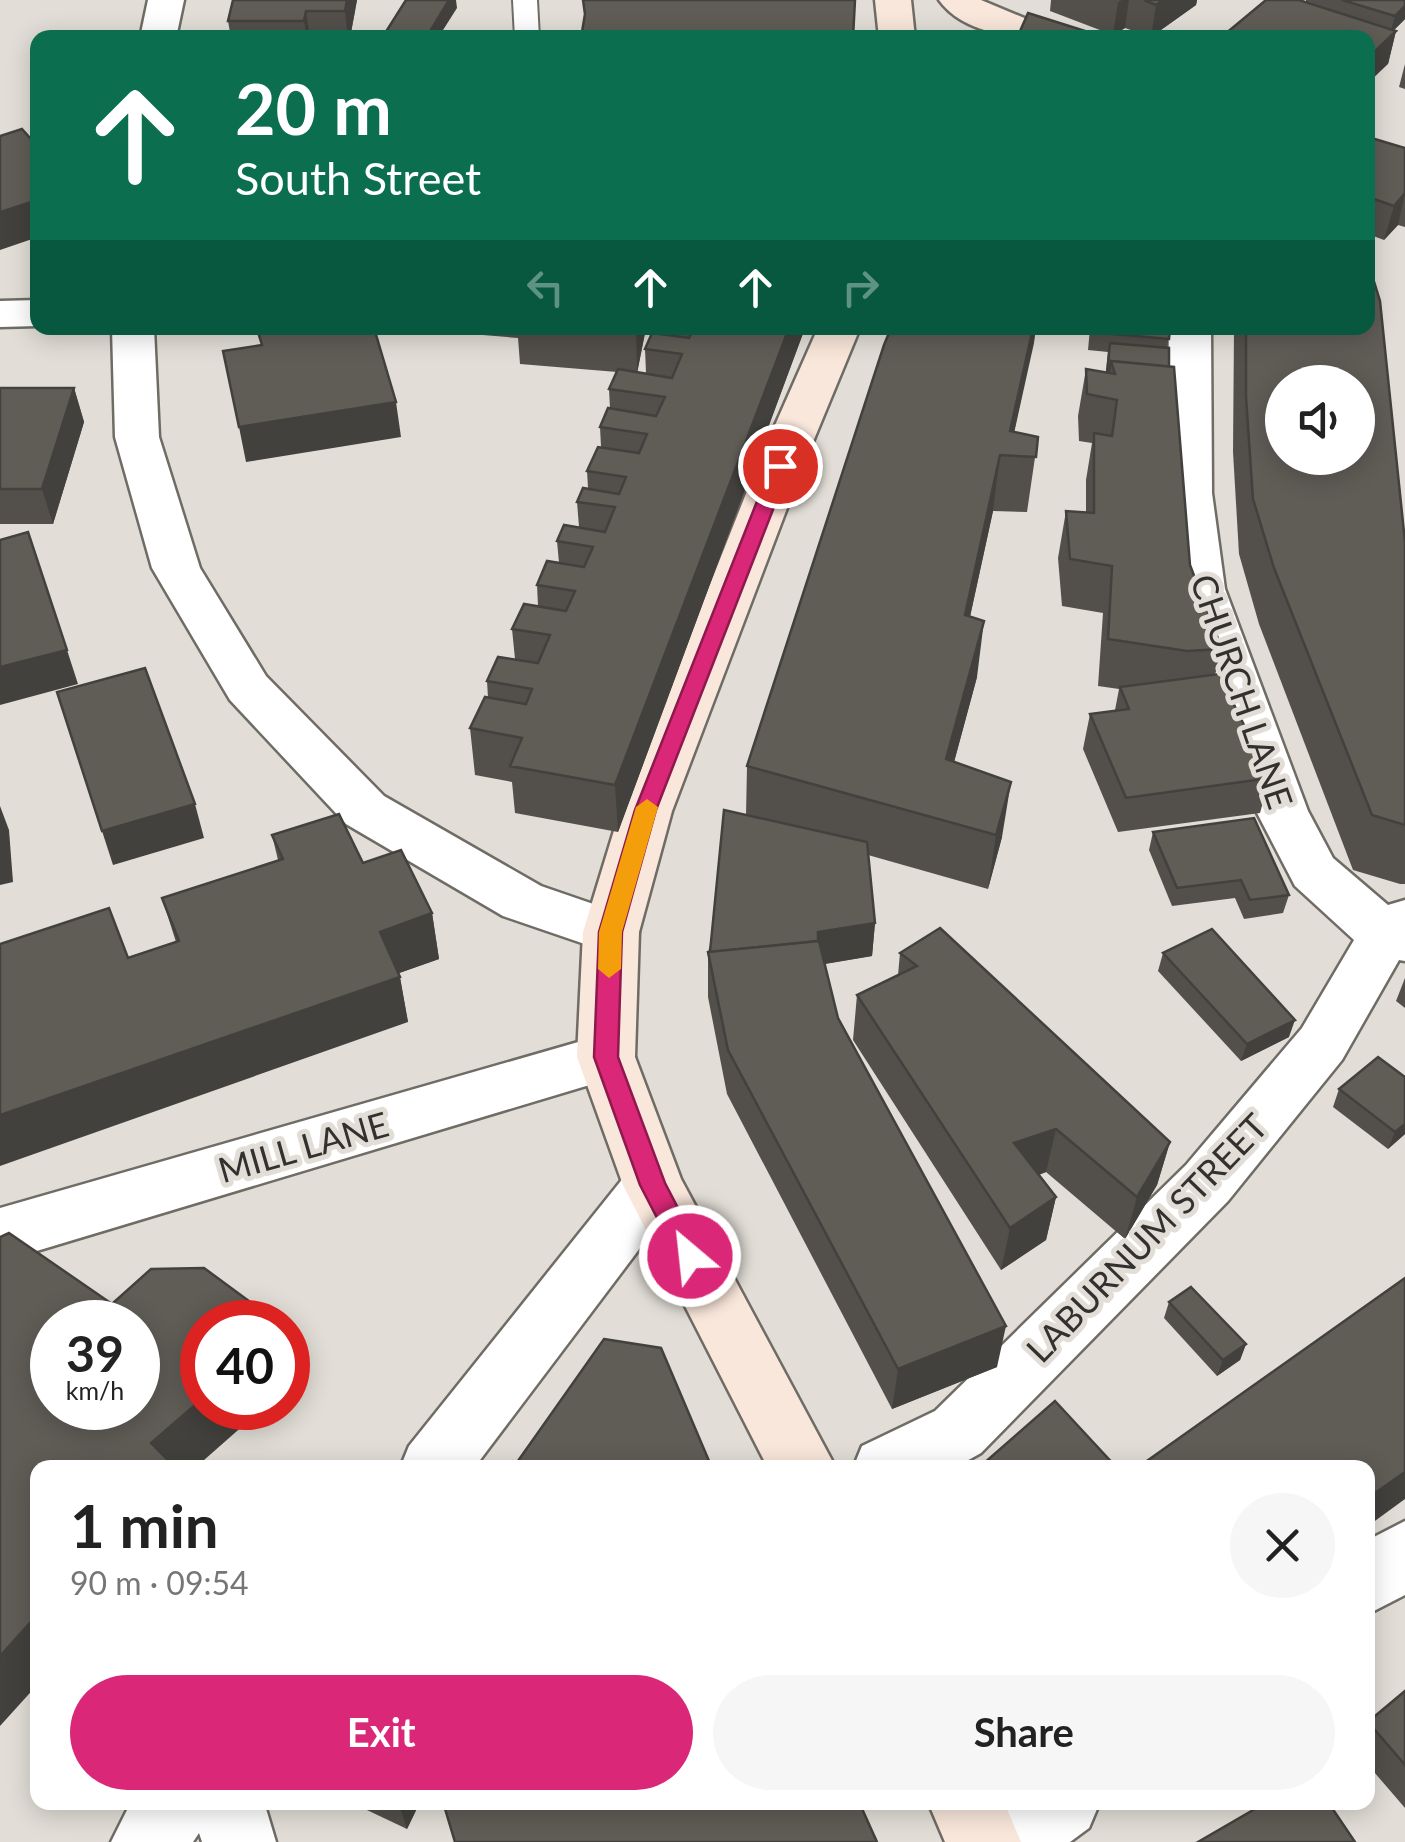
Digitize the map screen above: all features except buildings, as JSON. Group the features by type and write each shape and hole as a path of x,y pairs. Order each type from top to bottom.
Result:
{"street":[{"path":"160,30 166,0"},
{"path":"894,0 896,30"},
{"path":"969,12 1018,30"},
{"path":"0,314 30,313"},
{"path":"133,335 137,438 176,568 248,688 366,810 522,901 611,932"},
{"path":"799,1460 653,1185 606,1057 611,932 646,810 780,466 836,335"},
{"name":"CHURCH LANE","path":"1190,335 1189,493 1201,590 1282,811 1314,872 1398,932"},
{"name":"LABURNUM STREET","path":"902,1460 958,1432 1207,1183 1322,1044 1398,932"},
{"name":"MILL LANE","path":"0,1235 606,1057"},
{"path":"439,1460 653,1185"},
{"path":"1375,1576 1405,1554"},
{"path":"148,1842 170,1810"},
{"path":"229,1810 239,1842"},
{"path":"969,1810 984,1842"},
{"path":"1008,1842 1052,1810"}],"lane":[{"path":"525,0 527,30"}],"slow traffic":[{"path":"609,969 611,932 647,807"}],"route":[{"path":"690,1256 653,1185 606,1057 611,932 646,810 780,466"}]}
